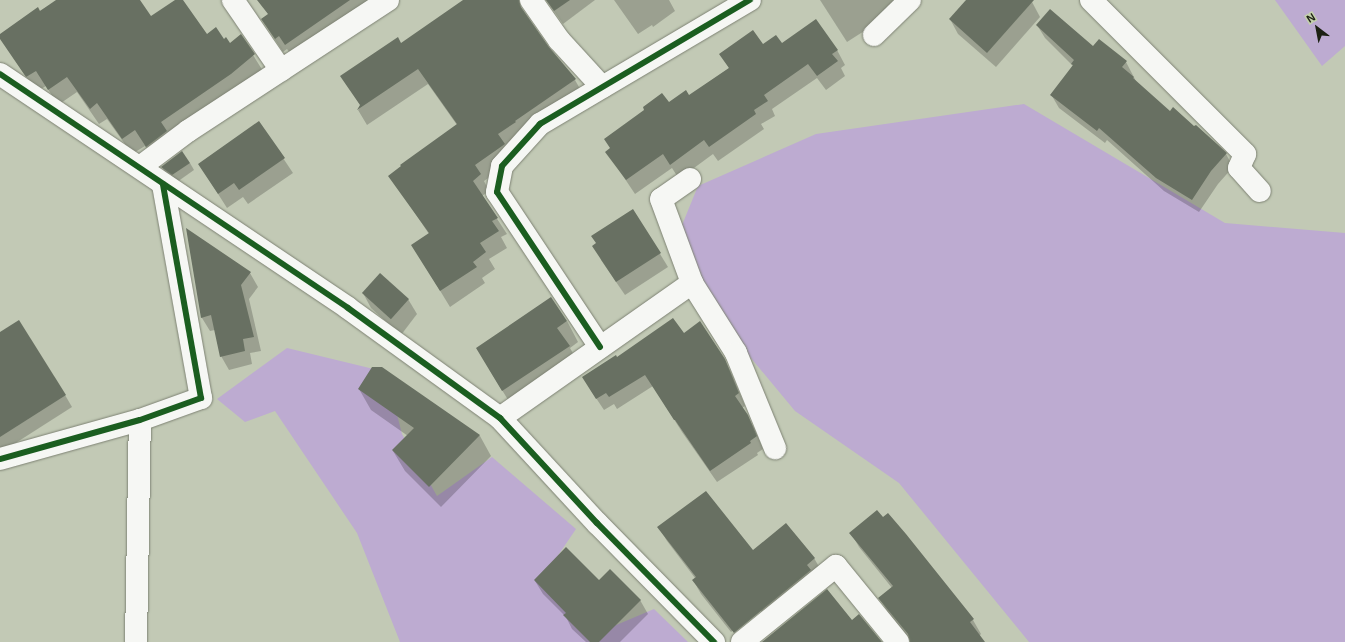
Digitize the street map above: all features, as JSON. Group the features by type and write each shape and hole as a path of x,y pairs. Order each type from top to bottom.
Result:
{"street":[{"path":"233,0 281,70"},
{"path":"140,167 188,131 388,0"},
{"path":"531,0 559,40 602,87"},
{"path":"600,347 497,192 502,166 540,124 750,0"},
{"path":"874,35 910,0"},
{"path":"1091,0 1245,154 1239,168 1260,191"},
{"path":"0,74 348,308 500,418 597,523 714,642"},
{"path":"690,179 660,199 692,283 736,353 775,448"},
{"path":"0,459 140,420 202,398 163,184"},
{"path":"500,418 692,283"},
{"path":"136,642 140,420"},
{"path":"742,642 836,566 898,642"}],"shaded area":[{"path":"1275,0 1345,0 1345,46 1322,66"},
{"path":"1024,104 1225,223 1345,233 1345,642 1029,642 899,483 795,411 696,292 680,230 698,186 816,134"},
{"path":"287,348 386,372 402,434 437,496 492,457 576,529 544,576 588,637 654,609 688,642 400,642 357,533 275,411 245,422 217,399"}],"building":[{"path":"56,0 140,0 151,16 175,0 183,0 207,34 216,27 224,39 226,37 230,43 241,34 255,54 231,74 161,122 167,131 146,147 135,130 122,139 97,103 90,109 67,77 48,90 36,71 26,77 0,39 0,34 38,7 40,11"},
{"path":"257,0 350,0 285,45 279,36 275,39 261,19 268,14"},
{"path":"463,0 519,0 521,7 549,47 576,79 498,134 505,144 475,165 481,174 473,181 498,218 492,221 499,231 480,243 486,252 473,262 477,267 440,291 411,245 429,233 388,176 401,166 400,165 457,124 418,69 357,110 360,105 340,76 398,37 401,43"},
{"path":"546,0 570,0 554,11"},
{"path":"966,0 1034,0 987,53 949,19"},
{"path":"1050,9 1093,46 1099,39 1127,61 1122,67 1134,77 1133,78 1170,111 1173,107 1194,126 1196,125 1227,153 1211,171 1192,200 1156,178 1099,128 1097,131 1050,95 1073,65 1071,64 1074,60 1036,25"},
{"path":"816,19 838,50 832,54 838,61 817,76 808,64 764,95 768,101 754,110 756,114 709,147 704,140 670,165 663,154 626,180 605,152 610,148 604,139 644,110 643,107 662,93 669,102 686,90 689,95 729,68 719,54 753,30 763,44 776,35 782,43"},
{"path":"259,121 285,158 239,190 234,183 218,194 198,164"},
{"path":"182,151 190,163 172,175 161,167"},
{"path":"633,209 661,253 616,282 592,246 596,243 591,236"},
{"path":"186,228 251,272 241,285 254,337 243,339 245,351 220,357 211,315 201,318"},
{"path":"380,273 409,299 391,319 362,293"},
{"path":"551,297 567,321 557,328 570,346 502,391 476,348"},
{"path":"673,318 684,333 700,321 725,359 739,393 735,396 748,415 757,436 750,441 751,443 710,471 674,420 645,375 609,397 606,393 596,399 582,377 616,355 617,357"},
{"path":"19,320 66,395 0,437 0,332"},
{"path":"372,367 382,367 480,435 429,487 392,450 414,428 358,389"},
{"path":"706,491 753,550 786,523 815,558 807,565 811,570 734,633 692,580 696,577 657,527"},
{"path":"877,510 883,517 888,513 906,534 974,619 970,622 985,642 910,642 908,634 878,598 893,586 849,533"},
{"path":"566,547 599,580 610,569 641,600 599,642 590,642 563,615 566,613 534,580"},
{"path":"827,589 852,620 859,614 882,642 762,642"}],"cycle path":[{"path":"600,347 497,192 502,166 540,124 750,0"},
{"path":"0,74 348,308 500,418 597,523 714,642"},
{"path":"0,459 140,420 201,398 163,184"}]}
